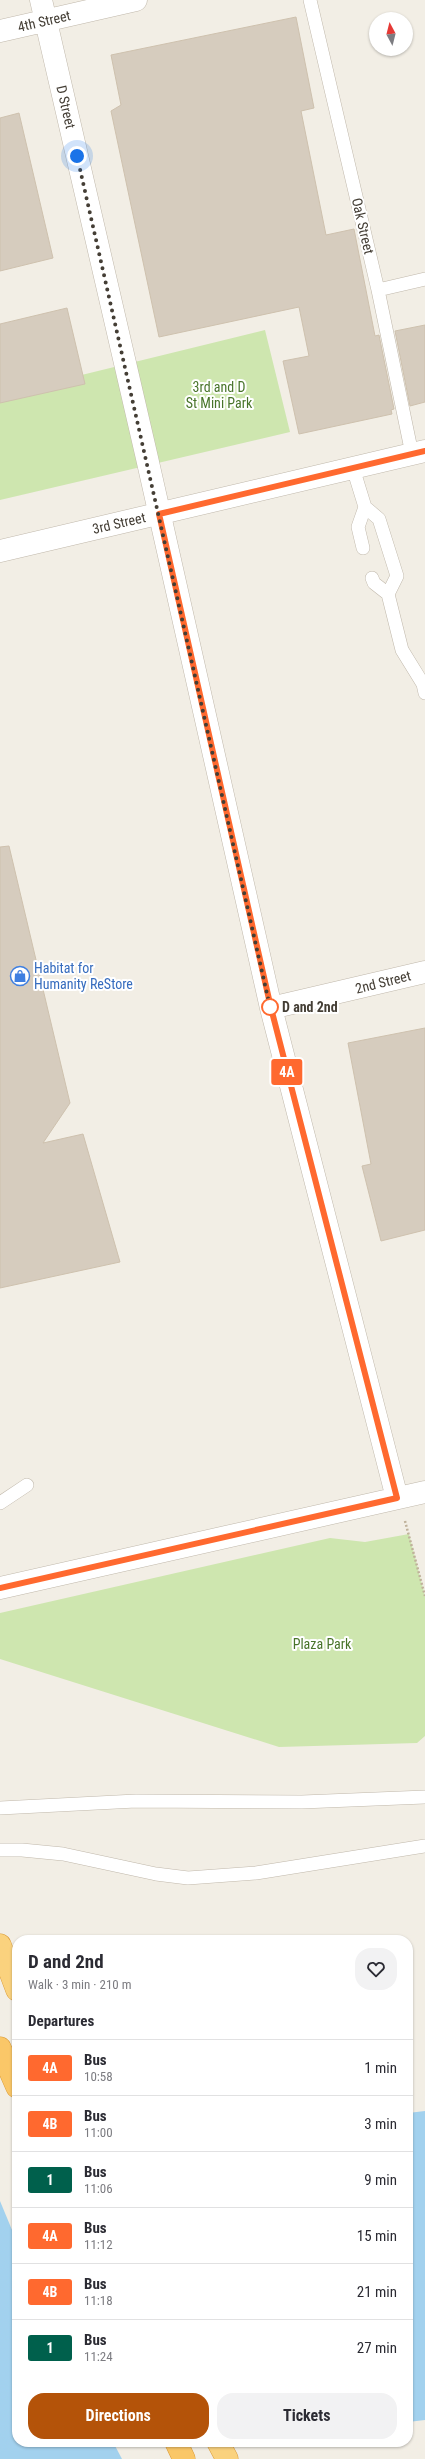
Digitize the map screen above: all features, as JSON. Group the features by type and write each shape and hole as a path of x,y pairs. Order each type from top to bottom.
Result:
{"highway":[{"path":"0,1945 12,1977"},
{"path":"0,2048 12,2076"},
{"path":"178,2447 184,2459"},
{"path":"221,2447 227,2459"}],"street":[{"name":"D Street","path":"41,0 271,1008 397,1498"},
{"name":"4th Street","path":"0,31 136,0"},
{"name":"3rd Street","path":"0,551 418,452"},
{"name":"2nd Street","path":"271,1008 425,972"},
{"path":"0,1588 425,1492"}],"lane":[{"name":"Oak Street","path":"310,0 378,290 418,452"},
{"path":"378,290 425,279"},
{"path":"354,468 365,507 379,519 397,576 388,594"},
{"path":"363,548 358,527 365,507"},
{"path":"372,578 374,583 388,594 402,650 423,684 425,692"},
{"path":"0,1503 27,1485"},
{"path":"0,1808 136,1801 302,1802 425,1797"},
{"path":"0,1850 63,1854 156,1874 188,1878 256,1874 425,1846"}],"path":[{"path":"397,1498 410,1534 425,1596"}],"green space":[{"name":"3rd and D St Mini Park","path":"265,330 290,432 0,500 0,395"},
{"name":"Plaza Park","path":"409,1534 425,1596 425,1736 417,1743 279,1747 0,1659 0,1613 330,1538 365,1542"}],"water":[{"path":"425,2111 425,2420 413,2421 413,2112"},
{"path":"12,2149 12,2447 214,2447 137,2459 0,2459 0,2150"}],"pier":[{"path":"12,2147 12,2230 0,2201 0,2148"},
{"path":"116,2447 219,2447 150,2459 122,2459"}],"building":[{"path":"296,17 314,108 301,111 326,235 354,229 375,336 379,335 394,409 391,410 392,414 299,434 283,361 309,356 299,307 159,337 111,111 121,105 111,55"},
{"path":"19,113 53,258 0,271 0,118"},
{"path":"67,308 85,384 0,403 0,324"},
{"path":"425,325 425,402 410,406 395,331"},
{"name":"Habitat for Humanity ReStore","path":"9,846 70,1103 43,1143 83,1134 120,1262 0,1288 0,847"},
{"path":"425,1028 425,1230 381,1241 362,1166 371,1164 348,1043"}],"bus line":[{"name":"4A","path":"0,1588 397,1498 271,1008 159,514 425,451"}],"place":[{"name":"Habitat for Humanity ReStore","path":"20,976"},
{"name":"D and 2nd","path":"270,1007"}],"route":[{"path":"77,156 147,458 271,1008 270,1007"}]}
